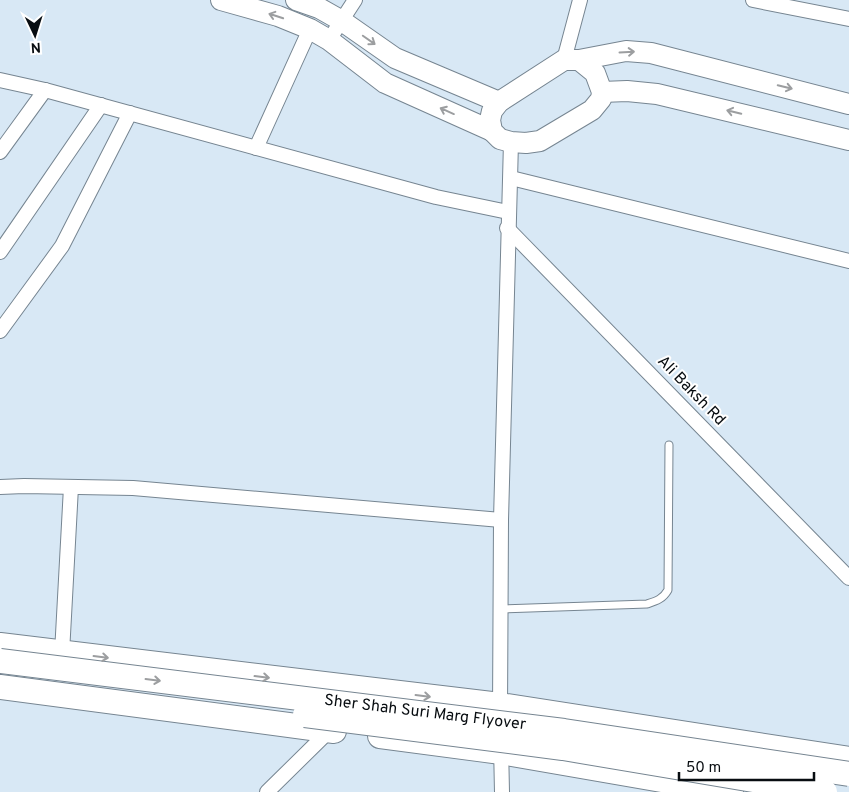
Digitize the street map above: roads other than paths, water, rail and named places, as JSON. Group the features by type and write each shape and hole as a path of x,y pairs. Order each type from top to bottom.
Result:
{"highway":[{"path":"0,645 500,705 849,759"},
{"name":"Sher Shah Suri Marg Flyover","path":"0,661 564,731 849,774"},
{"name":"Sher Shah Suri Marg Flyover","path":"0,676 562,748 825,792"},
{"path":"0,687 501,752 731,792"}],"main road":[{"path":"221,0 278,16 310,29 329,40 385,83 492,131 500,139 511,142 526,143 540,140 592,110 601,99 602,92 594,73 572,60"},
{"path":"296,0 319,8 342,21 395,58 499,102"},
{"path":"492,131 490,120 492,111 499,102 572,60 626,51 651,53 849,104"},
{"path":"602,92 627,91 657,94 849,140"}],"street":[{"path":"329,40 354,0"},
{"path":"572,60 580,0"},
{"path":"753,0 800,5 849,19"},
{"path":"256,148 310,29"},
{"path":"0,80 101,105 436,197 508,212"},
{"path":"0,152 45,90"},
{"path":"0,252 101,105"},
{"path":"0,332 62,246 130,113"},
{"path":"502,792 500,705 501,520 507,228 511,178 511,142"},
{"path":"511,178 849,261"},
{"name":"Ali Baksh Rd","path":"507,228 849,578"},
{"path":"0,487 133,488 501,520"},
{"path":"62,652 71,487"},
{"path":"267,792 330,730"}],"lane":[{"path":"500,609 647,604 659,600 666,594 668,590 669,445"}]}
